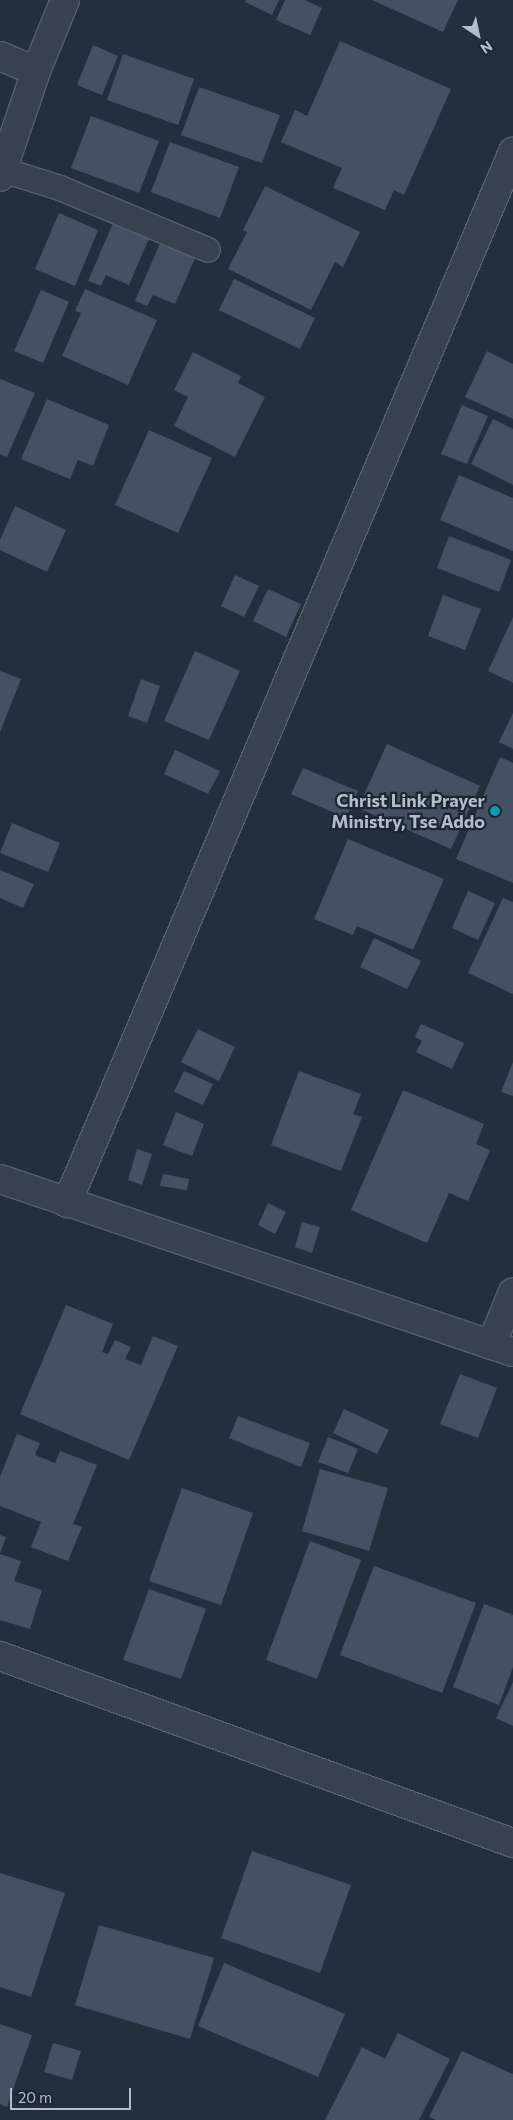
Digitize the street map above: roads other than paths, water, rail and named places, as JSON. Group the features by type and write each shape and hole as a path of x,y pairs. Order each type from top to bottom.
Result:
{"street":[{"path":"1,173 36,71 65,0"},
{"path":"0,56 36,71"},
{"path":"67,1203 513,152"},
{"path":"0,1179 502,1348 513,1292"},
{"path":"0,1656 513,1843"}],"lane":[{"path":"1,173 60,188 208,250"}],"place":[{"name":"Christ Link Prayer Ministry, Tse Addo","path":"495,811"}]}
